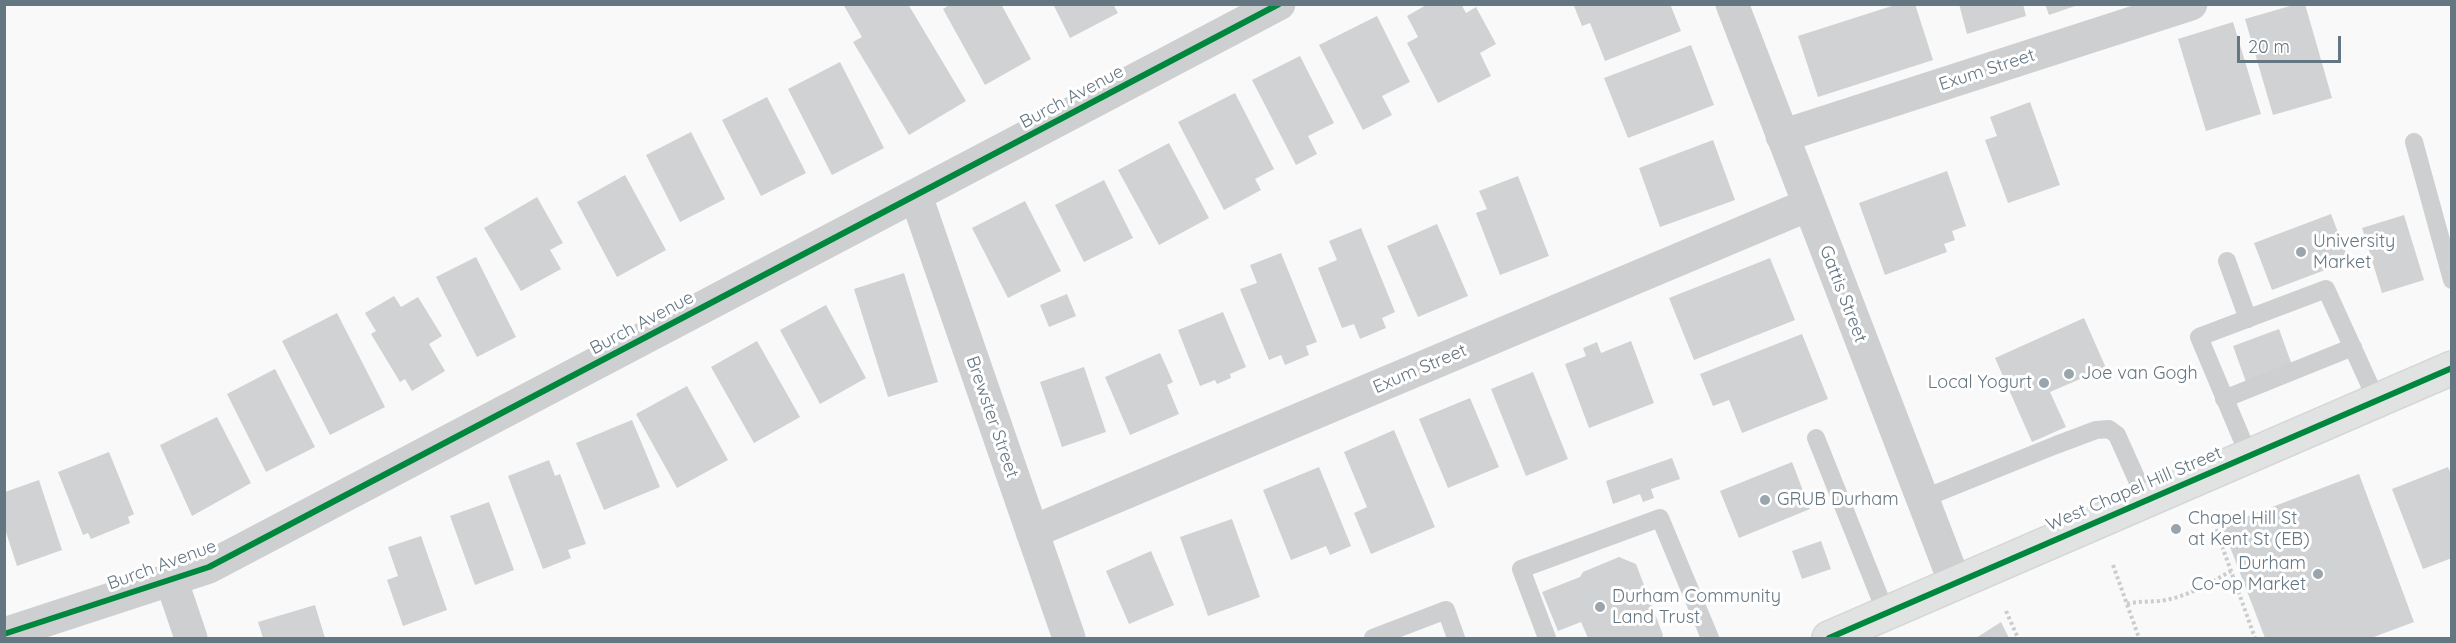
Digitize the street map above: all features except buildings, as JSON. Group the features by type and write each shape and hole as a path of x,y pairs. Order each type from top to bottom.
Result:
{"main road":[{"name":"West Chapel Hill Street","path":"1829,639 2377,400 2449,376"}],"street":[{"name":"Burch Avenue","path":"4,634 209,567 1279,4"},
{"name":"Gattis Street","path":"1731,4 1955,583"},
{"name":"Exum Street","path":"1782,136 2191,4"},
{"name":"Brewster Street","path":"916,196 1069,639"},
{"name":"Exum Street","path":"1032,532 1809,205"},
{"path":"171,579 191,639"}],"lane":[{"path":"2414,142 2451,280"},
{"path":"2227,261 2248,319"},
{"path":"2249,456 2199,338 2326,289 2377,400"},
{"path":"2224,399 2353,347"},
{"path":"1922,499 2096,430 2109,429 2117,435 2146,500"},
{"path":"1816,438 1886,613"},
{"path":"1547,639 1521,569 1660,518 1710,639"},
{"path":"1373,639 1446,610 1456,639"}],"path":[{"path":"2212,518 2255,639"},
{"path":"2113,565 2139,639"},
{"path":"2127,604 2141,600 2169,600 2209,584 2231,570"},
{"path":"2006,611 2018,639"}],"cycle path":[{"path":"4,634 209,567 1279,4"},
{"path":"1829,638 2452,368"}],"place":[{"name":"University Market","path":"2301,252"},
{"name":"Joe van Gogh","path":"2069,374"},
{"name":"Local Yogurt","path":"2044,383"},
{"name":"GRUB Durham","path":"1765,500"},
{"name":"Chapel Hill St at Kent St (EB)","path":"2176,529"},
{"name":"Durham Co-op Market","path":"2318,574"},
{"name":"Durham Community Land Trust","path":"1600,607"}]}
